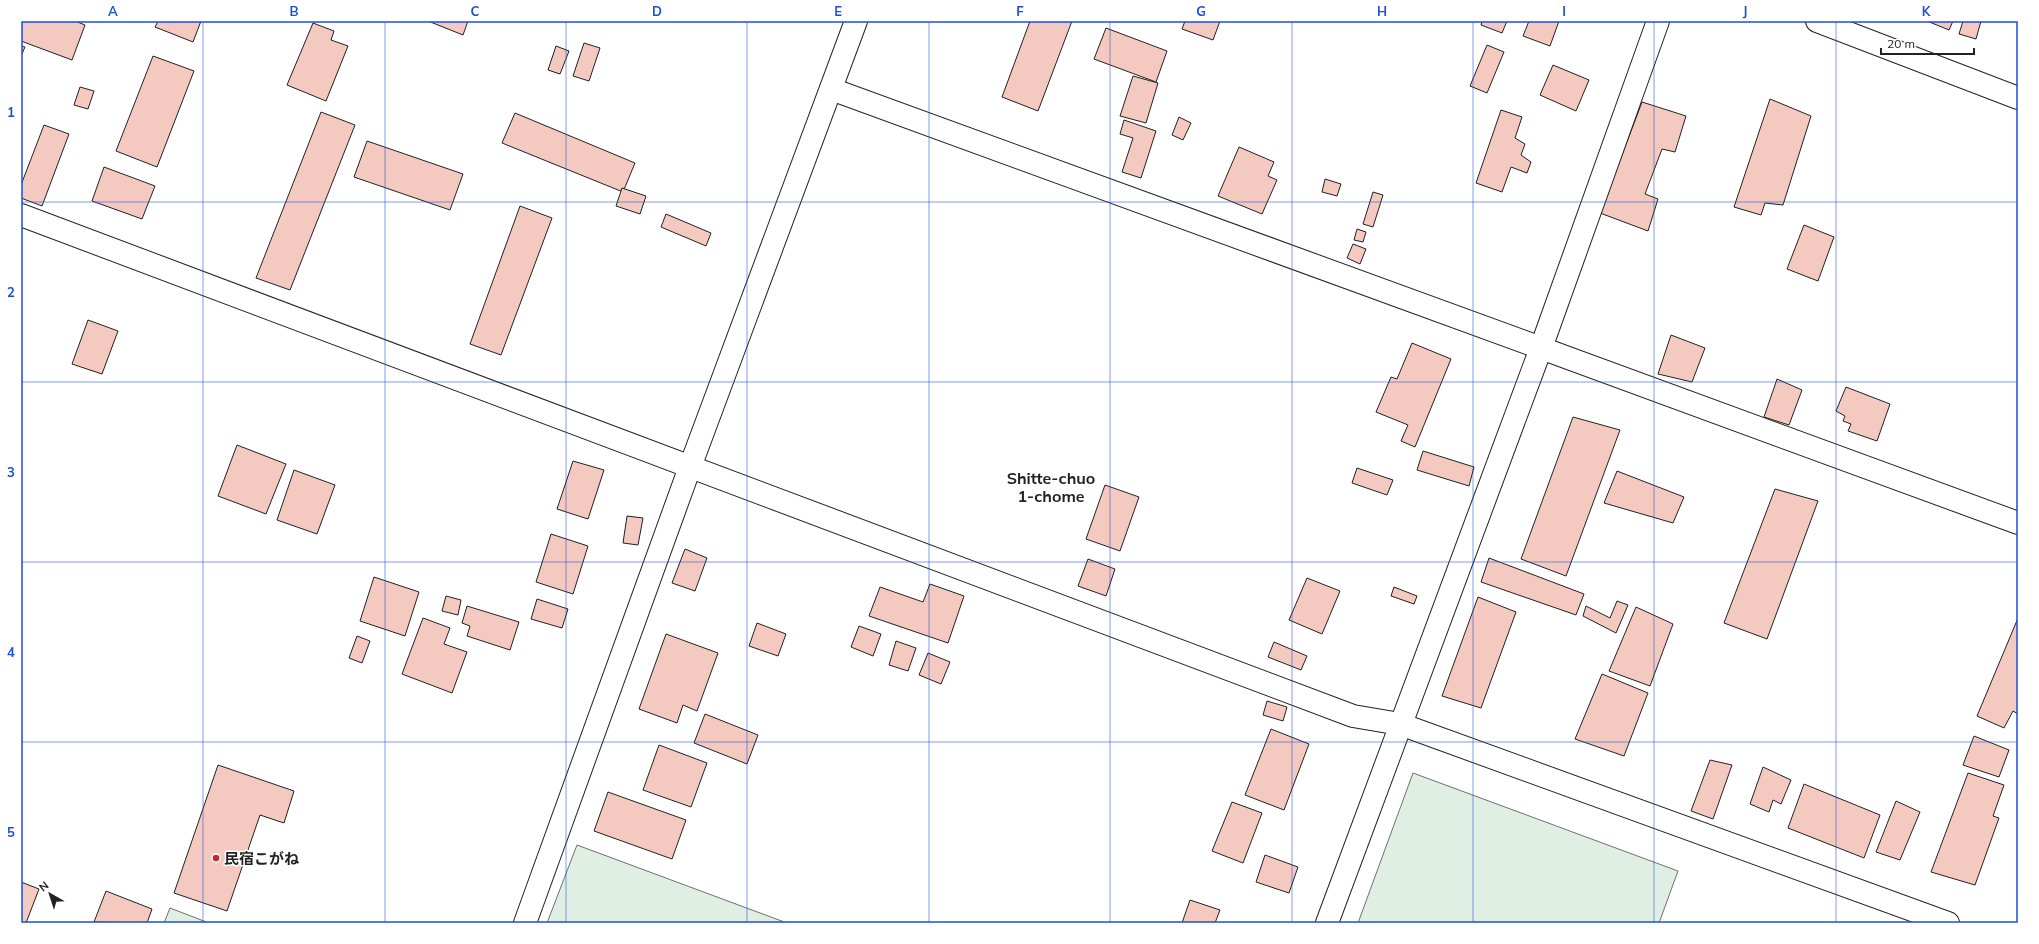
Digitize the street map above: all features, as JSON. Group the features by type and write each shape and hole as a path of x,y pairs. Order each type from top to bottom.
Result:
{"street":[{"path":"525,923 690,466 856,21"},
{"path":"1327,923 1541,348 1658,21"},
{"path":"1817,21 2018,98"},
{"path":"831,89 2018,523"},
{"path":"21,215 1353,716 1400,724 1948,923"}],"green space":[{"path":"1413,773 1678,871 1659,923 1358,923"},
{"path":"577,845 787,923 547,923"},
{"path":"170,908 209,923 164,923"}],"building":[{"path":"21,21 75,21 85,25 72,60 21,41"},
{"path":"158,21 201,21 193,42 155,27"},
{"path":"428,21 468,21 463,35"},
{"path":"1030,21 1072,21 1038,111 1002,97"},
{"path":"1185,21 1220,21 1213,40 1182,29"},
{"path":"1482,21 1507,21 1502,33 1481,25"},
{"path":"1529,21 1559,21 1550,46 1523,36"},
{"path":"1927,21 1953,21 1949,30"},
{"path":"1963,21 1981,21 1976,39 1959,34"},
{"path":"313,23 334,31 331,40 348,46 326,101 287,85"},
{"path":"1106,28 1167,51 1156,82 1094,59"},
{"path":"584,43 600,48 589,81 573,76"},
{"path":"1487,45 1504,52 1487,93 1470,86"},
{"path":"21,46 25,47 21,56"},
{"path":"556,46 569,51 560,74 548,70"},
{"path":"153,56 194,71 157,167 116,151"},
{"path":"1553,65 1589,80 1576,111 1540,95"},
{"path":"1133,76 1158,83 1146,123 1120,116"},
{"path":"80,87 94,91 88,109 74,105"},
{"path":"1770,99 1811,116 1783,205 1765,203 1761,215 1734,207"},
{"path":"1642,102 1686,116 1675,152 1662,149 1645,194 1658,199 1648,231 1600,213"},
{"path":"1501,110 1522,117 1515,138 1525,144 1521,155 1531,162 1527,173 1511,167 1502,192 1476,183"},
{"path":"321,112 355,125 290,290 256,278"},
{"path":"515,113 635,163 623,192 502,143"},
{"path":"1179,117 1191,123 1183,140 1172,135"},
{"path":"1124,120 1156,131 1141,178 1122,172 1133,138 1120,134"},
{"path":"44,125 69,134 42,206 21,198 21,185"},
{"path":"367,141 463,174 450,210 354,177"},
{"path":"1239,147 1274,162 1268,176 1277,180 1262,214 1218,196"},
{"path":"104,167 155,186 142,219 92,201"},
{"path":"1325,179 1341,184 1337,196 1322,192"},
{"path":"622,188 646,196 640,214 616,206"},
{"path":"1373,192 1383,195 1373,227 1363,224"},
{"path":"520,206 552,218 501,355 470,344"},
{"path":"666,214 711,233 706,246 661,227"},
{"path":"1804,225 1834,237 1818,281 1787,269"},
{"path":"1357,229 1366,232 1363,242 1354,240"},
{"path":"1353,244 1366,249 1360,264 1347,258"},
{"path":"88,320 118,331 102,374 72,364"},
{"path":"1671,335 1705,348 1692,382 1658,374"},
{"path":"1412,343 1451,359 1415,447 1401,441 1408,425 1376,412 1391,377 1397,379"},
{"path":"1777,379 1802,390 1789,425 1764,417"},
{"path":"1846,387 1890,404 1877,441 1848,431 1851,424 1843,421 1845,416 1836,411"},
{"path":"1573,417 1620,430 1566,576 1521,559"},
{"path":"237,445 286,464 266,514 218,496"},
{"path":"1423,451 1474,467 1469,486 1417,470"},
{"path":"573,461 604,470 588,519 557,509"},
{"path":"1357,468 1393,480 1387,495 1352,483"},
{"path":"294,470 335,485 317,534 277,520"},
{"path":"1617,471 1684,497 1673,523 1604,503"},
{"path":"1105,485 1139,497 1120,551 1086,539"},
{"path":"1775,489 1818,501 1767,639 1724,623"},
{"path":"627,516 643,518 638,545 623,543"},
{"path":"551,534 588,546 573,594 536,582"},
{"path":"685,549 707,558 695,591 672,583"},
{"path":"1489,558 1584,594 1576,615 1481,582"},
{"path":"1088,559 1115,569 1106,596 1078,586"},
{"path":"374,577 419,592 405,636 360,621"},
{"path":"1307,578 1340,591 1322,634 1289,620"},
{"path":"930,584 964,596 948,643 869,616 880,587 923,602"},
{"path":"1394,587 1417,596 1414,604 1391,596"},
{"path":"446,596 461,600 458,615 442,611"},
{"path":"1478,597 1516,612 1481,708 1442,696"},
{"path":"537,599 568,609 562,628 531,619"},
{"path":"1617,601 1628,605 1616,633 1583,616 1586,606 1610,618"},
{"path":"467,606 519,622 510,650 467,636 470,626 462,623"},
{"path":"1636,607 1673,624 1650,686 1609,671"},
{"path":"423,618 450,628 444,644 467,652 452,693 402,674"},
{"path":"2018,618 2018,714 2013,711 2004,728 1977,716"},
{"path":"757,623 786,634 778,656 749,646"},
{"path":"859,626 881,634 873,656 851,647"},
{"path":"666,634 718,653 697,711 683,705 677,723 639,709"},
{"path":"357,636 370,641 362,663 349,658"},
{"path":"896,641 916,648 908,671 889,665"},
{"path":"1274,642 1307,656 1301,670 1268,657"},
{"path":"928,653 950,662 941,684 919,675"},
{"path":"1602,674 1648,693 1624,756 1575,739"},
{"path":"1267,701 1287,707 1283,721 1263,715"},
{"path":"705,714 758,735 747,764 694,743"},
{"path":"1271,729 1309,744 1284,810 1245,795"},
{"path":"1974,736 2009,750 1999,777 1963,765"},
{"path":"659,745 707,763 691,807 643,790"},
{"path":"1710,760 1732,765 1713,819 1691,811"},
{"name":"民宿こがね","path":"218,765 294,791 284,823 260,815 227,911 174,893"},
{"path":"1763,767 1791,780 1781,804 1773,800 1769,812 1750,804"},
{"path":"1968,773 2004,785 1993,816 1999,818 1975,885 1931,872"},
{"path":"1804,784 1880,815 1864,858 1788,828"},
{"path":"608,792 686,820 672,859 594,831"},
{"path":"1896,801 1920,812 1900,860 1876,852"},
{"path":"1232,802 1262,813 1243,863 1212,851"},
{"path":"1265,855 1298,867 1289,893 1256,882"},
{"path":"21,882 39,889 26,923 21,923"},
{"path":"106,891 152,909 147,923 94,922"},
{"path":"1190,900 1220,910 1215,923 1182,923"}],"place":[{"name":"民宿こがね","path":"216,858"}],"district":[{"name":"Shitte-chuo 1-chome","path":"1051,487"}]}
